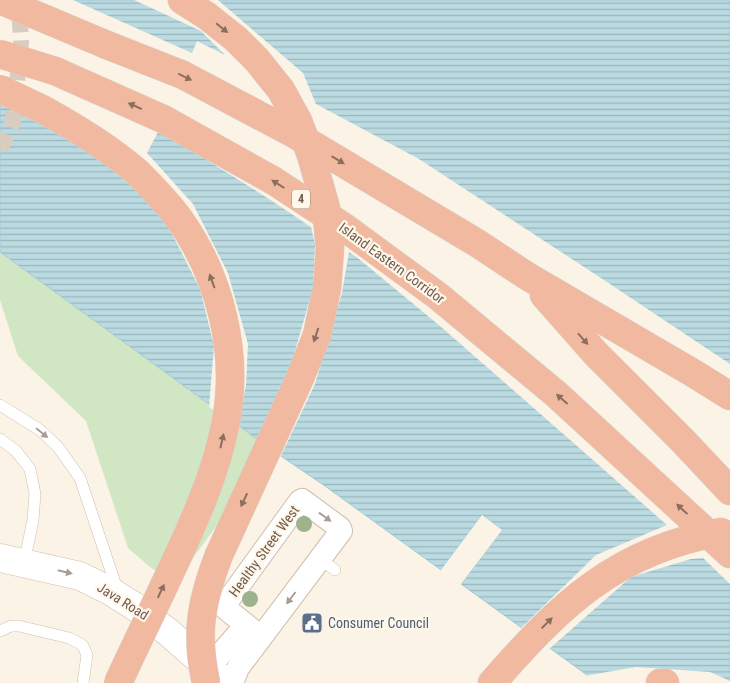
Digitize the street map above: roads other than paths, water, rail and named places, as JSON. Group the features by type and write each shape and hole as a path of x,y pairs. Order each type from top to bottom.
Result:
{"highway":[{"path":"0,0 183,75 296,135 477,243 527,276 730,396"},
{"path":"182,0 207,16 236,39 258,60 281,90 298,121 311,155 326,208 330,248 327,288 316,335 300,378 219,555 210,579 200,624 200,644 202,664 213,677"},
{"name":"Island Eastern Corridor","path":"0,54 56,71 163,119 274,181 344,227 438,296 543,382 730,554"},
{"path":"0,89 56,117 93,139 117,155 150,184 180,220 192,238 212,278 224,321 230,369 226,419 219,452 197,515 118,683"},
{"path":"527,276 596,354 730,492"},
{"path":"492,683 560,611 608,574 660,548 702,535 730,530"},
{"path":"660,683 665,683"}],"main road":[{"name":"Java Road","path":"12,560 80,576 134,606 168,632 213,677"}],"street":[{"name":"Healthy Street West","path":"213,677 214,661 219,656 254,631 327,564 341,530 301,500 224,606 254,631"},
{"name":"Healthy Street West","path":"232,683 254,631"}],"lane":[{"path":"0,406 40,430 58,447 80,478 120,598"},
{"path":"0,439 16,451 30,469 35,494 33,520 12,560"},
{"path":"0,631 11,626 18,626 69,638 79,643 83,646 87,655 83,683"}],"water":[{"path":"0,0 730,0 730,683 598,683 461,584 502,530 482,515 441,570 272,450 0,252"}],"tunnel":[{"path":"0,149 13,122 21,43 19,3"}],"place":[{"name":"Consumer Council","path":"312,623"}]}
